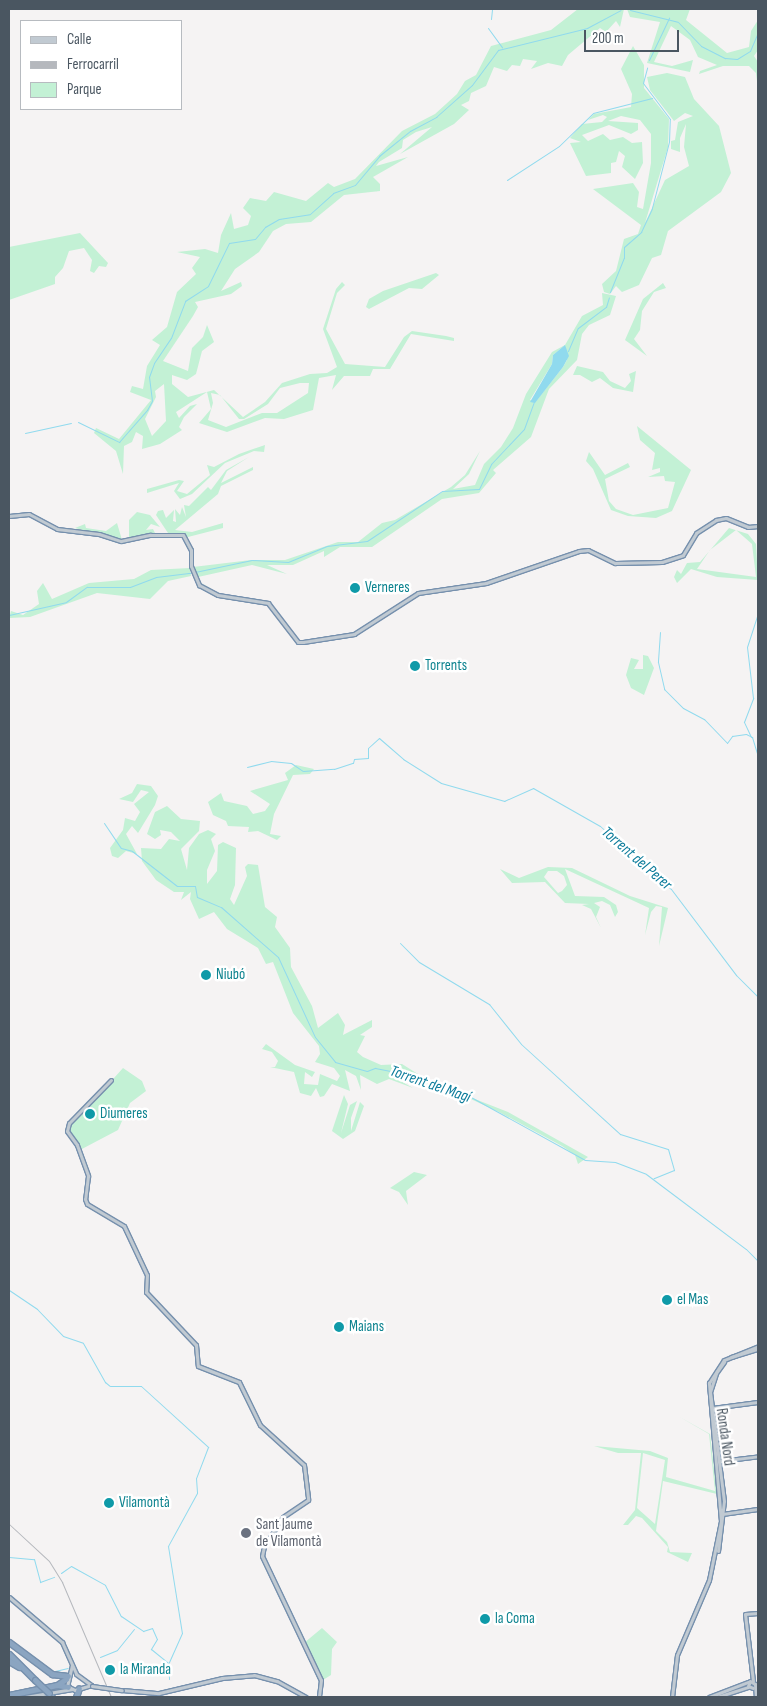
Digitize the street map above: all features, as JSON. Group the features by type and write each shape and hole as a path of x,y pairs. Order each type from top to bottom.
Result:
{"highway":[{"path":"9,1642 52,1674 68,1677"},
{"path":"9,1654 50,1695"},
{"path":"9,1661 25,1671"},
{"path":"57,1685 68,1677"},
{"path":"9,1695 57,1685 75,1688 76,1697"}],"street":[{"path":"9,516 29,514 57,529 99,534 121,541 150,535 183,535 191,550 191,566 199,584 218,594 268,603 298,642 354,634 418,593 486,583 578,551 588,550 615,564 662,562 683,555 696,533 716,520 726,518 748,527 758,526"},
{"path":"111,1080 69,1123 67,1131 77,1145 88,1176 85,1199 87,1204 124,1226 147,1275 146,1292 196,1345 198,1366 239,1382 260,1425 304,1464 308,1500 283,1516 264,1546 262,1556 320,1680 319,1697"},
{"name":"Ronda Nord","path":"672,1697 677,1655 705,1592 714,1558 722,1514 711,1408 712,1382 722,1364 734,1355 758,1348"},
{"path":"711,1408 758,1402"},
{"path":"718,1461 758,1456"},
{"path":"722,1514 758,1509"},
{"path":"9,1598 58,1638 76,1674 92,1685 159,1694 222,1678 254,1675 277,1680 306,1697"},
{"path":"756,1694 745,1614 758,1613"},
{"path":"72,1664 68,1677 75,1688"},
{"path":"68,1677 76,1674"},
{"path":"75,1688 81,1679"},
{"path":"720,1697 754,1683"},
{"path":"709,1697 754,1683"},
{"path":"25,1697 92,1685"}],"green space":[{"path":"578,9 624,9 620,27 616,21 606,32 600,28 568,55 562,66 548,63 531,69 537,61 523,59 520,66 512,65 507,71 494,67 486,86 471,93 469,101 461,105 469,110 454,124 400,154 432,127 416,132 403,140 402,148 379,162 376,166 408,157 373,177 380,184 380,191 344,195 311,222 286,224 273,231 259,252 235,269 221,291 241,282 242,286 231,294 195,302 198,307 163,361 188,371 192,348 203,337 207,325 214,342 202,351 196,374 187,380 172,375 172,384 188,397 214,390 219,395 211,393 213,403 208,420 226,427 262,413 277,413 308,393 309,383 300,383 280,388 268,404 244,419 239,419 222,397 243,417 265,402 282,383 310,374 327,373 337,367 323,329 336,289 342,282 345,285 337,293 326,329 345,364 385,367 404,337 412,331 446,336 454,338 454,341 411,334 390,369 373,369 370,376 344,376 332,390 336,375 319,378 313,410 284,419 265,418 227,432 199,423 211,409 207,392 176,412 179,418 190,406 197,404 184,417 179,427 182,430 160,444 142,449 143,436 136,432 132,442 124,446 123,474 116,451 94,433 96,428 119,439 151,400 130,392 132,386 143,389 147,366 160,345 152,340 167,327 177,292 196,274 192,268 200,257 177,252 205,249 218,253 221,235 231,213 234,229 248,225 251,216 243,208 250,198 266,201 274,192 306,201 328,183 334,187 355,179 402,131 435,114 457,94 465,81 476,75 491,46 551,30","holes":["164,384 166,421 152,436 145,419 156,397 155,391"]},
{"path":"627,9 690,9 686,20 727,53 749,47 751,31 758,20 758,50 754,56 758,62 758,89 756,73 749,66 723,66 699,74 700,71 717,65 698,57 690,40 671,26 654,62 672,66 693,60 690,72 647,63 660,22 630,17"},
{"path":"633,46 644,65 644,88 669,119 668,147 645,223 665,180 689,166 684,147 686,124 680,138 680,152 671,149 671,141 675,140 678,122 693,116 685,113 674,121 650,90 647,77 667,73 685,77 694,99 719,126 731,173 721,192 668,231 661,255 652,258 639,285 622,292 616,286 610,294 604,292 602,284 616,271 624,239 638,234 641,225 593,189 633,183 639,192 637,207 643,209 651,163 651,134 640,120 621,116 608,121 638,123 638,130 631,134 609,125 582,135 588,141 603,134 610,140 623,137 632,143 642,142 643,163 635,179 622,167 625,156 619,151 616,162 611,163 611,173 586,176 570,143 581,142 570,138 582,124 602,122 607,117 603,115 588,120 594,114 631,107 632,94 621,69"},
{"path":"80,233 108,263 106,267 99,266 94,273 90,271 92,260 84,248 69,251 63,268 55,277 55,284 9,300 9,247"},
{"path":"436,273 439,275 422,289 409,288 369,309 366,307 369,299 383,291"},
{"path":"663,283 666,288 654,292 642,311 640,330 634,339 647,356 625,340 643,299"},
{"path":"602,293 616,296 610,315 589,325 582,334 577,360 549,389 531,437 493,470 496,473 479,493 442,499 372,547 340,547 324,557 324,551 293,565 267,565 287,574 252,565 198,577 199,582 213,589 198,582 193,567 251,560 285,560 338,542 358,542 382,523 395,520 451,487 465,475 480,451 469,474 453,489 475,485 484,464 501,447 513,428 526,394 552,352 565,345 582,316 603,305","holes":["564,346 567,360 537,400 530,400 552,364 553,355"]},
{"path":"577,366 603,372 610,381 625,388 631,381 629,374 636,371 633,392 613,388 600,378 592,382 580,375 573,375"},
{"path":"637,426 691,470 672,511 656,518 628,516 611,510 593,469 586,461 589,452 605,475 628,463 630,467 605,479 609,501 616,509 633,515 668,508 675,482 665,481 664,476 648,477 660,472 660,468 652,470 655,453 640,440"},
{"path":"265,445 264,452 254,451 225,463 192,494 180,499 174,491 179,483 147,493 147,489 179,480 184,481 177,491 187,494 210,475 207,465 214,467 239,454"},
{"path":"249,457 227,471 221,483 253,467 253,470 221,486 218,494 175,530 192,532 223,523 223,528 188,537 168,533 156,515 158,511 163,510 166,518 174,510 173,521 176,522 175,509 180,515 182,507 186,517 184,505 189,506 208,487 211,490 226,470"},
{"path":"137,512 150,515 160,527 151,524 146,530 153,529 155,533 129,540 129,520"},
{"path":"117,523 122,540 75,528 85,524 86,528 106,531"},
{"path":"729,528 736,530 711,549"},
{"path":"736,530 748,534 756,544 758,580 717,577 691,569 677,583 674,577 677,570 681,574 687,563 700,562 709,551 697,569 756,577 752,544"},
{"path":"190,568 191,576 168,581 150,599 97,593 30,617 9,618 11,611 23,615 39,604 37,591 43,583 52,599 89,583 134,579 151,570"},
{"path":"643,655 648,656 654,668 644,695 631,688 626,675 631,658 639,660 634,669 643,669"},
{"path":"296,765 314,769 310,774 293,775 274,814 270,834 281,836 277,840 258,831 248,832 249,827 228,826 226,821 213,815 208,802 221,793 224,801 247,806 253,814 265,811 270,804 250,791 288,780 285,773"},
{"path":"137,784 151,786 158,796 155,805 138,833 132,826 126,834 137,854 126,851 118,858 112,856 110,848 123,830 125,818 135,821 140,812 134,804 149,792 141,790 133,802 119,799 132,793"},
{"path":"167,806 181,819 200,821 199,831 181,849 187,870 189,848 199,834 208,830 216,834 211,839 215,851 207,870 207,884 217,871 218,845 223,842 236,848 235,885 230,899 234,905 247,876 245,867 248,864 258,865 265,907 277,917 275,927 290,948 291,967 312,1006 318,1028 338,1013 345,1025 343,1035 372,1020 372,1027 360,1035 365,1036 357,1052 363,1057 381,1065 402,1064 429,1081 508,1112 588,1157 578,1164 575,1155 562,1146 499,1112 462,1095 420,1086 398,1075 392,1076 413,1088 389,1079 377,1084 360,1075 361,1090 356,1076 345,1070 350,1091 332,1084 324,1096 320,1097 316,1088 311,1096 300,1093 294,1072 270,1067 275,1067 278,1061 272,1052 262,1049 266,1044 295,1065 315,1072 312,1077 305,1072 304,1084 318,1085 320,1074 337,1081 340,1076 334,1068 315,1062 320,1054 319,1046 293,1013 273,962 266,964 258,948 227,929 214,912 199,919 190,899 191,892 181,900 184,892 174,892 156,880 142,861 141,848 161,849 169,839 180,841 171,832 160,830 161,835 155,839 147,834 155,812"},
{"path":"548,867 572,868 630,896 668,908 659,946 662,907 656,906 651,912 645,935 649,908 565,869 575,896 604,897 616,905 618,912 615,917 610,905 602,901 594,903 600,907 596,917 601,928 591,909 582,905 589,904 565,903 545,882 512,883 500,869 519,878","holes":["548,871 557,871 564,876 567,885 558,893 544,877"]},
{"path":"123,1068 142,1081 146,1091 130,1103 118,1130 80,1150 69,1128"},
{"path":"344,1095 348,1104 341,1133 350,1105 357,1101 351,1118 351,1131 360,1102 364,1106 355,1131 343,1139 332,1131"},
{"path":"414,1172 427,1175 406,1191 408,1205 399,1192 390,1188"},
{"path":"678,1416 710,1434 717,1494 663,1481 656,1531 667,1542 670,1552 692,1553 688,1562 667,1552 668,1547 642,1518 636,1516 628,1525 623,1525 635,1510 641,1453 618,1453 594,1446 650,1451 668,1458 666,1477 715,1491 709,1434","holes":["643,1453 665,1460 655,1524 637,1508"]},
{"path":"322,1628 337,1642 332,1649 331,1675 323,1680 304,1643"}],"water":[{"path":"565,345 569,356 563,367 535,403 530,402 552,364 553,355"}],"waterway":[{"path":"82,9 91,9"},
{"path":"491,19 492,9"},
{"path":"78,422 119,442 147,410 152,401 149,377 154,363 171,338 185,301 208,286 229,243 255,239 265,227 279,219 310,214 333,193 355,185 379,156 410,131 436,117 472,85 498,50 587,28 621,10"},
{"path":"630,10 678,22 701,46 725,58 737,59 750,51 758,32"},
{"path":"649,60 669,18"},
{"path":"488,28 502,47"},
{"path":"610,292 624,258 624,247 641,232 652,208 669,142 670,119 643,83 647,68"},
{"path":"507,180 559,146 593,113 652,98"},
{"path":"568,351 578,328 606,307 609,297"},
{"path":"195,572 252,560 288,562 327,546 367,541 442,491 479,489 491,464 524,429 534,401"},
{"path":"25,433 71,423"},
{"path":"757,557 758,575"},
{"path":"9,615 66,602 87,587 130,587 156,577 191,573"},
{"path":"751,737 744,722 753,698 747,647 758,614"},
{"path":"660,632 658,662 664,689 683,708 704,719 727,743 732,736 746,734 752,737 758,757"},
{"name":"Torrent del Perer","path":"247,767 271,761 291,763 303,771 334,769 353,763 354,759 368,758 368,748 379,738 403,759 441,783 504,801 533,788 600,826 671,889 736,975 758,997"},
{"name":"Torrent del Magí","path":"104,823 121,848 132,851 177,886 195,886 197,897 221,907 278,957 315,1037 335,1062 367,1071 375,1068 401,1073 469,1096 585,1160 615,1162 646,1174 746,1249 757,1260 758,1273"},
{"path":"400,943 419,962 489,1004 521,1044 620,1134 668,1149 674,1170 654,1178"},
{"path":"9,1290 37,1309 63,1336 83,1343 105,1382 110,1386 141,1386 208,1447 196,1478 197,1493 168,1546 182,1633 168,1664 169,1679"},
{"path":"9,1557 34,1559 40,1582 54,1577"},
{"path":"61,1573 71,1566 105,1585 121,1616 143,1631 152,1628 157,1639 151,1649 168,1663"},
{"path":"100,1657 117,1650 134,1629"},
{"path":"55,1671 68,1668"}],"railway":[{"path":"9,1524 49,1561 62,1582 111,1697"}],"place":[{"name":"Verneres","path":"355,588"},
{"name":"Torrents","path":"415,666"},
{"name":"Niubó","path":"206,975"},
{"name":"Diumeres","path":"90,1114"},
{"name":"el Mas","path":"667,1300"},
{"name":"Maians","path":"339,1327"},
{"name":"Vilamontà","path":"109,1503"},
{"name":"Sant Jaume de Vilamontà","path":"246,1533"},
{"name":"la Coma","path":"485,1619"},
{"name":"la Miranda","path":"110,1670"}]}
